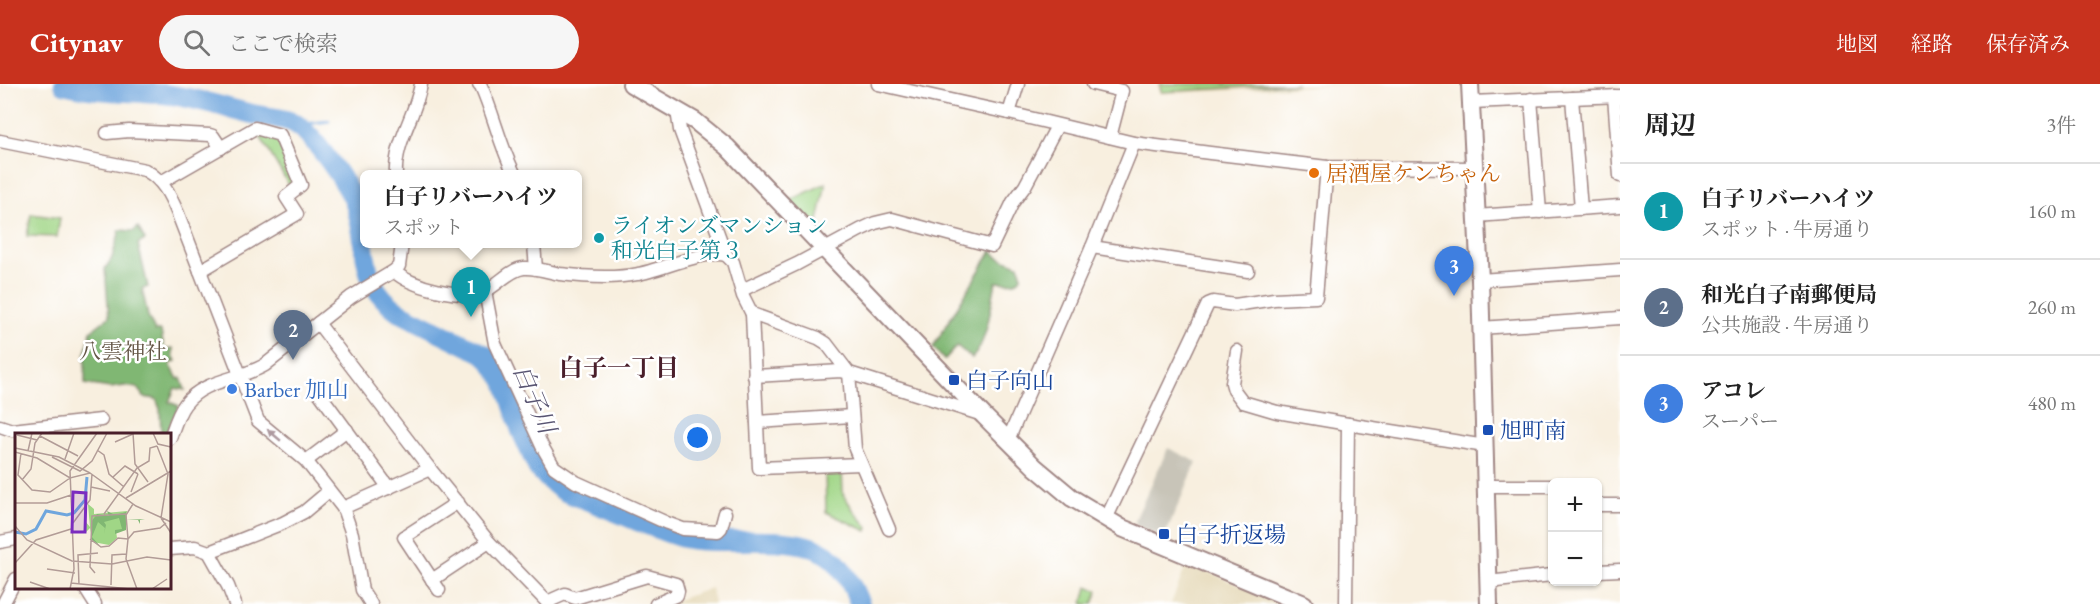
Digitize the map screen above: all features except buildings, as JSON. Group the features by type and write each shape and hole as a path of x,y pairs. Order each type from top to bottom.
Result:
{"street":[{"path":"396,170 397,154 418,100 421,84"},
{"path":"478,84 491,108 503,153 513,170"},
{"path":"631,84 681,112 727,147 984,416 1035,467 1072,498 1136,535 1304,604"},
{"path":"878,84 1134,142 1327,167 1475,168"},
{"path":"1009,113 1018,84"},
{"path":"1094,84 1122,87 1110,137"},
{"path":"1470,84 1480,280 1489,604"},
{"path":"1471,102 1617,96 1620,176"},
{"path":"1572,98 1581,209"},
{"path":"1531,99 1540,212"},
{"path":"681,112 678,117 680,130 726,255 733,262 752,314 759,468 861,464"},
{"path":"742,290 875,223 892,219 992,246 1013,202 1025,186 1057,126"},
{"path":"161,182 255,128 280,135 301,185 286,196 297,214 200,271"},
{"path":"107,133 129,131 211,135 220,148"},
{"path":"0,141 145,170 161,182 170,196 258,422 306,461 343,508 352,534 362,590 371,604"},
{"path":"1008,440 1092,247 1134,142"},
{"path":"1106,519 1208,304 1213,302 1235,305 1274,299 1316,297 1327,167"},
{"path":"1476,216 1620,206"},
{"path":"1092,247 1248,271"},
{"path":"171,436 184,405 191,398 218,382 265,365 362,290 394,271 399,266 401,248"},
{"path":"534,248 536,269"},
{"path":"394,271 403,278 429,288 457,294 470,294 484,291 522,268 582,276 636,275 712,254 726,255"},
{"path":"1480,280 1620,270"},
{"path":"484,291 495,344 554,467 597,492 683,529 718,531 725,513"},
{"path":"752,314 818,338 826,343 849,373 855,449 889,528"},
{"path":"1481,328 1620,318"},
{"path":"318,323 489,542 548,603 565,594 576,598 647,576 676,584 677,595 657,604"},
{"path":"1238,351 1232,383 1243,402 1277,412 1485,446"},
{"path":"754,376 841,371 984,416"},
{"path":"317,390 389,488"},
{"path":"757,422 852,416"},
{"path":"0,426 12,430 100,420"},
{"path":"1346,604 1348,424"},
{"path":"306,461 347,430"},
{"path":"343,508 430,469"},
{"path":"1485,486 1548,486"},
{"path":"171,549 195,547 209,552 283,523 304,512 329,490"},
{"path":"458,502 404,537 436,585 489,542"},
{"path":"1602,505 1620,505"},
{"path":"0,542 15,539"},
{"path":"209,552 235,604"},
{"path":"1602,571 1620,570"},
{"path":"1488,582 1548,575"},
{"path":"3,604 15,581"},
{"path":"86,589 95,604"}],"shaded area":[{"path":"1158,84 1356,84 1159,94"},
{"path":"1168,448 1197,462 1164,537 1136,525 1135,520"},
{"path":"1187,563 1283,604 1171,604"},
{"path":"711,588 714,604 667,604"}],"green space":[{"path":"1160,84 1297,84 1161,92"},
{"path":"258,133 278,139 296,183 290,187"},
{"path":"826,183 816,230 789,201"},
{"path":"31,214 60,218 57,237 27,236"},
{"name":"八雲神社","path":"138,227 145,240 138,244 148,287 142,289 148,316 155,331 161,331 164,349 173,348 176,361 170,364 178,379 181,378 185,390 175,388 169,402 179,406 166,433 161,433 160,409 156,399 144,397 137,388 125,386 110,388 85,384 85,354 91,331 109,317 105,269 112,258 120,230 134,231"},
{"path":"992,250 996,256 1018,265 1021,272 1020,279 1007,283 996,282 985,333 972,358 957,346 944,360 933,347"},
{"path":"825,469 842,469 843,494 868,527 867,531 826,512"},
{"path":"1087,587 1098,591 1093,604 1083,604"}],"waterway":[{"name":"白子川","path":"64,84 101,90 174,95 296,124 320,149 338,173 355,204 360,220"},
{"path":"297,125 329,121"},
{"name":"白子川","path":"364,248 370,277 386,302 401,313 486,355 505,381 521,431 538,469 551,482 565,492 680,537 718,541 783,542 803,545 820,551 835,561 843,571 860,604"}],"place":[{"name":"居酒屋ケンちゃん","path":"1314,173"},
{"name":"ライオンズマンション 和光白子第３","path":"599,238"},
{"name":"アコレ","path":"1454,296"},
{"name":"白子リバーハイツ","path":"471,317"},
{"name":"和光白子南郵便局","path":"293,360"},
{"name":"白子向山","path":"954,380"},
{"name":"Barber 加山","path":"232,389"},
{"name":"旭町南","path":"1488,430"},
{"name":"白子折返場","path":"1164,534"}],"district":[{"name":"白子一丁目","path":"619,367"}]}
